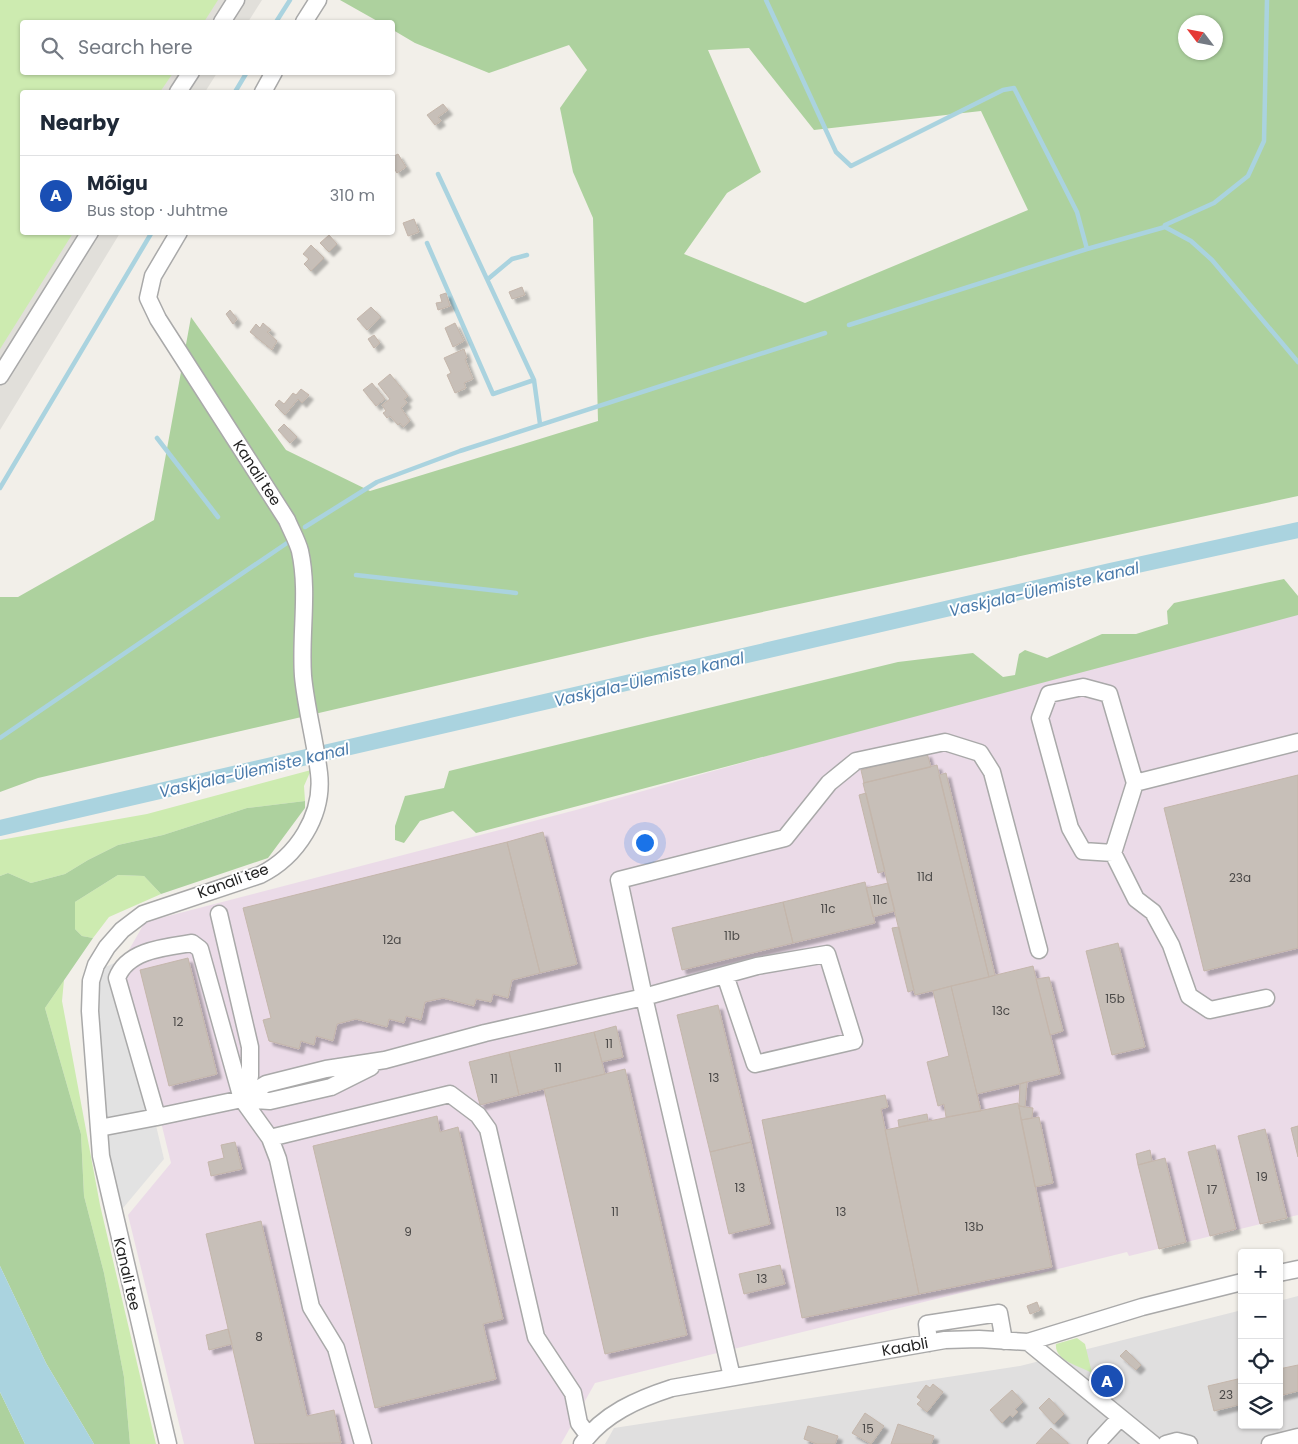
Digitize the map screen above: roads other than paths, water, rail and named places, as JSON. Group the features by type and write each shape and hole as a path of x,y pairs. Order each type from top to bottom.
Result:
{"street":[{"path":"223,20 236,0"},
{"path":"305,20 318,0"},
{"path":"179,90 189,75"},
{"path":"263,90 272,75"},
{"path":"0,376 88,235"},
{"name":"Kanali tee","path":"168,1444 114,1220 101,1156 90,1011 91,981 96,965 107,947 122,930 143,914 274,868 299,844 308,828 318,795 319,775 303,675 304,575 299,549 286,520 158,319 148,298 153,276 177,235"},
{"path":"1113,853 1083,851 1070,828 1040,718 1049,694 1083,687 1109,694 1136,783 1113,853 1136,899 1153,912 1171,945 1189,996 1210,1010 1266,998"},
{"path":"732,1377 644,997 619,880 785,838 829,783 856,761 945,742 980,753 992,772 1039,950"},
{"path":"1136,783 1298,742"},
{"path":"219,914 250,1047 250,1076 242,1099"},
{"path":"157,1117 117,978 121,968 132,957 176,945 192,943 200,949 242,1099 270,1138 278,1159 312,1307 336,1348 363,1444"},
{"path":"99,1128 242,1099 270,1100 331,1087 386,1060 485,1034 644,997 757,966 826,954 854,1041 756,1064 725,975"},
{"path":"270,1138 450,1094 478,1115 488,1130 536,1337 573,1393 579,1423 585,1440"},
{"path":"1283,1272 1298,1269"},
{"name":"Kaabli","path":"585,1440 614,1413 643,1397 672,1388 929,1343 979,1339 1028,1342 1142,1307 1238,1283"},
{"path":"929,1343 927,1324 999,1313 1004,1341"},
{"path":"1028,1342 1153,1444"},
{"path":"1096,1444 1120,1418"},
{"path":"1270,1444 1298,1437"},
{"path":"1166,1444 1177,1441 1189,1444"}],"water":[{"path":"0,1266 46,1363 94,1444 25,1444 0,1392"}],"waterway":[{"path":"277,20 290,0"},
{"path":"766,0 836,152 851,166 1003,90 1014,88 1077,212 1087,249 1165,227 1191,241 1212,260 1298,362"},
{"path":"1165,225 1214,203 1248,176 1264,141 1267,0"},
{"path":"236,90 245,75"},
{"path":"438,174 534,380 540,424"},
{"path":"0,488 150,235"},
{"path":"427,243 493,394 534,380"},
{"path":"849,325 1087,249"},
{"path":"488,279 512,259 527,255"},
{"path":"305,527 377,482 460,451 825,333"},
{"path":"157,438 218,517"},
{"name":"Vaskjala-Ülemiste kanal","path":"0,828 1110,571 1298,530"},
{"path":"0,738 287,543"},
{"path":"356,575 516,593"}],"place":[{"name":"Mõigu","path":"1107,1381"}]}
